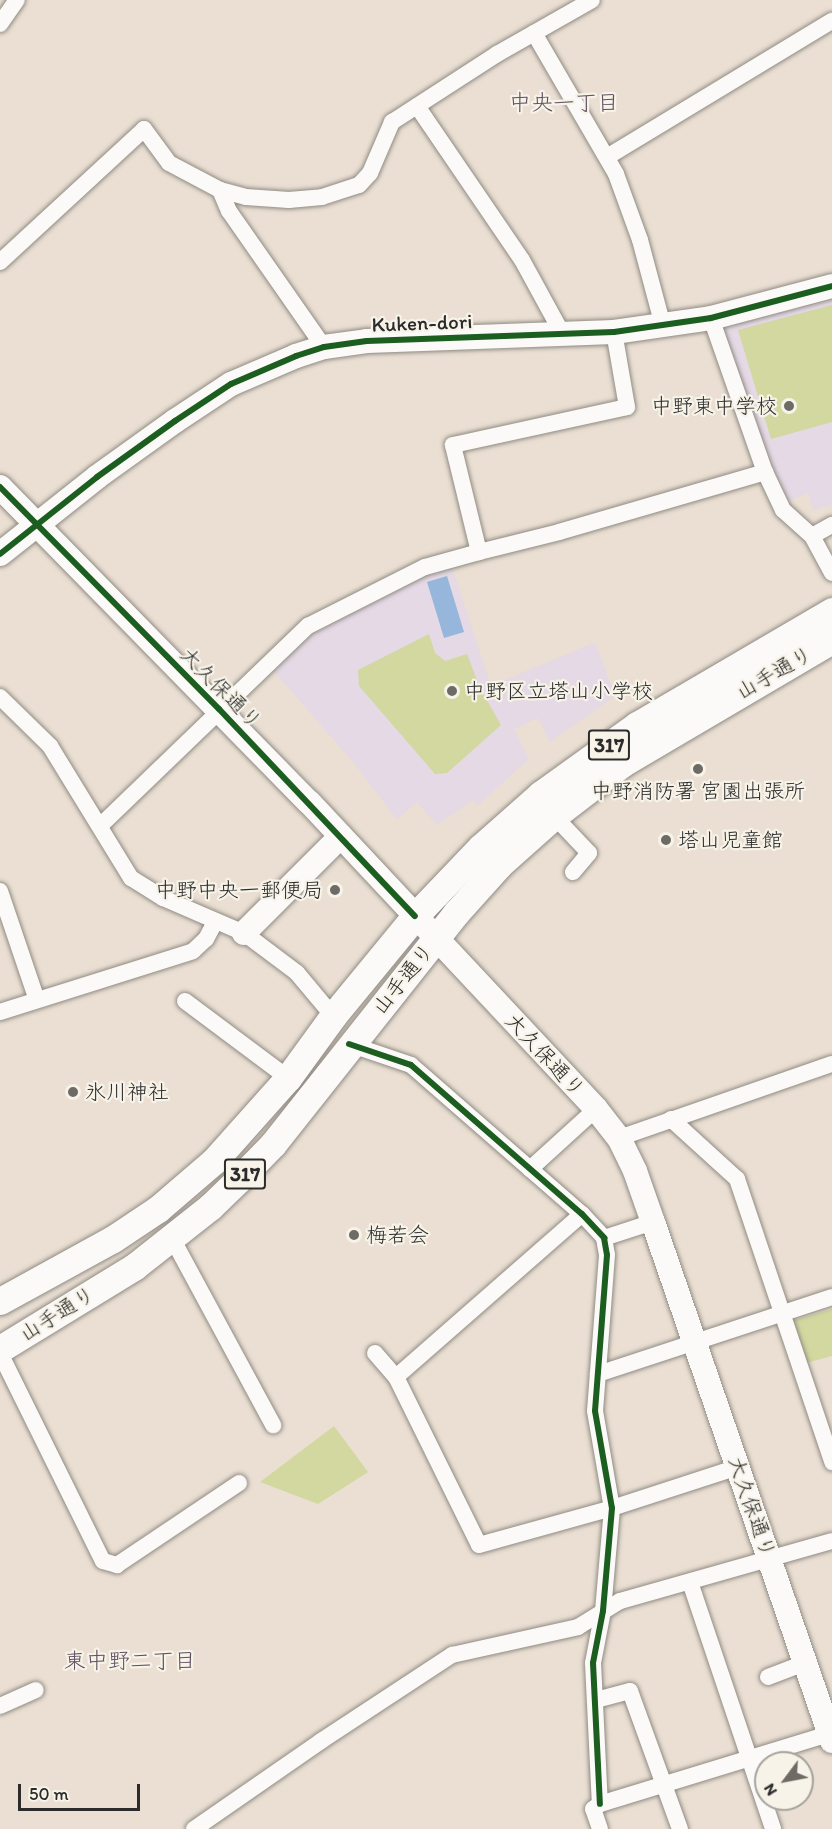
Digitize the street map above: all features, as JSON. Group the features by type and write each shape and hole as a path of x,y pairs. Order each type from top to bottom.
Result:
{"main road":[{"name":"Kuken-dori","path":"0,554 133,450 231,384 324,347 367,341 614,332 711,318 832,286"},
{"name":"大久保通り","path":"0,487 341,836 596,1109 619,1138 628,1154 653,1222 831,1736"},
{"name":"山手通り","path":"0,1301 113,1239 158,1209 214,1161 288,1078 333,1016 415,916 481,847 541,794 637,725 832,611"},
{"name":"山手通り","path":"0,1351 134,1267 218,1200 273,1144 349,1044 499,865 554,816 632,757 832,640"},
{"path":"244,933 341,836"}],"street":[{"path":"0,24 17,0"},
{"path":"0,262 144,129 169,163 220,190 246,197 289,200 322,197 359,185 370,173 392,122 534,33 592,0"},
{"path":"607,157 832,21"},
{"path":"534,33 607,157 640,240 663,326"},
{"path":"417,106 522,260 563,335"},
{"path":"220,190 229,211 324,347"},
{"path":"711,318 765,472 783,510 812,536 832,573"},
{"path":"478,552 453,445 627,407 614,332"},
{"path":"100,826 219,709 308,626 426,567 560,532 765,472"},
{"path":"812,536 832,525"},
{"path":"0,697 50,746 131,878 163,898 244,933 297,973 313,995 333,1016"},
{"path":"554,816 589,853 573,872"},
{"path":"0,891 37,1000"},
{"path":"0,1012 193,951 206,939 216,922"},
{"path":"185,1001 288,1078"},
{"path":"349,1044 411,1065 582,1214 604,1238 608,1255 595,1411 612,1508 603,1611 593,1663 600,1804"},
{"path":"619,1138 832,1064"},
{"path":"530,1169 596,1109"},
{"path":"671,1119 737,1179 780,1314 832,1462"},
{"path":"396,1377 582,1214"},
{"path":"604,1238 653,1222"},
{"path":"172,1238 273,1425"},
{"path":"598,1374 832,1297"},
{"path":"0,1351 104,1561 117,1565 239,1483"},
{"path":"375,1353 396,1377 478,1545 612,1508 738,1467"},
{"path":"194,1829 321,1740 452,1655 578,1627 620,1601 832,1541"},
{"path":"690,1582 773,1829"},
{"path":"768,1677 805,1663"},
{"path":"0,1706 36,1690"},
{"path":"596,1700 630,1691 680,1829"},
{"path":"600,1829 593,1809 600,1804 831,1736"}],"shaded area":[{"name":"中野東中学校","path":"832,298 832,505 813,510 808,493 785,502 723,340 723,326"},
{"name":"中野区立塔山小学校","path":"452,567 491,686 593,643 596,645 615,696 550,742 538,718 514,729 529,759 478,805 473,800 437,825 417,802 397,819 352,761 273,670 313,633 421,577"}],"green space":[{"path":"832,305 832,422 771,439 738,330"},
{"path":"429,634 435,653 445,661 467,654 480,688 501,725 447,773 435,774 359,686 358,670"},
{"path":"832,1309 832,1356 806,1363 792,1321"},
{"path":"334,1426 368,1472 318,1504 260,1482"}],"water":[{"path":"447,576 464,632 444,638 427,582"}],"cycle path":[{"path":"0,554 97,477 175,421 231,384 296,356 324,347 367,341 614,332 711,318 832,286"},
{"path":"0,487 219,709 415,916"},
{"path":"349,1044 411,1065 582,1214 604,1238 607,1255 595,1411 612,1508 603,1611 593,1663 600,1804"}],"place":[{"name":"中野東中学校","path":"789,406"},
{"name":"中野区立塔山小学校","path":"452,691"},
{"name":"中野消防署 宮園出張所","path":"698,769"},
{"name":"塔山児童館","path":"666,840"},
{"name":"中野中央一郵便局","path":"335,890"},
{"name":"氷川神社","path":"73,1092"},
{"name":"梅若会","path":"354,1235"}],"district":[{"name":"中央一丁目","path":"564,103"},
{"name":"東中野二丁目","path":"130,1661"}]}
